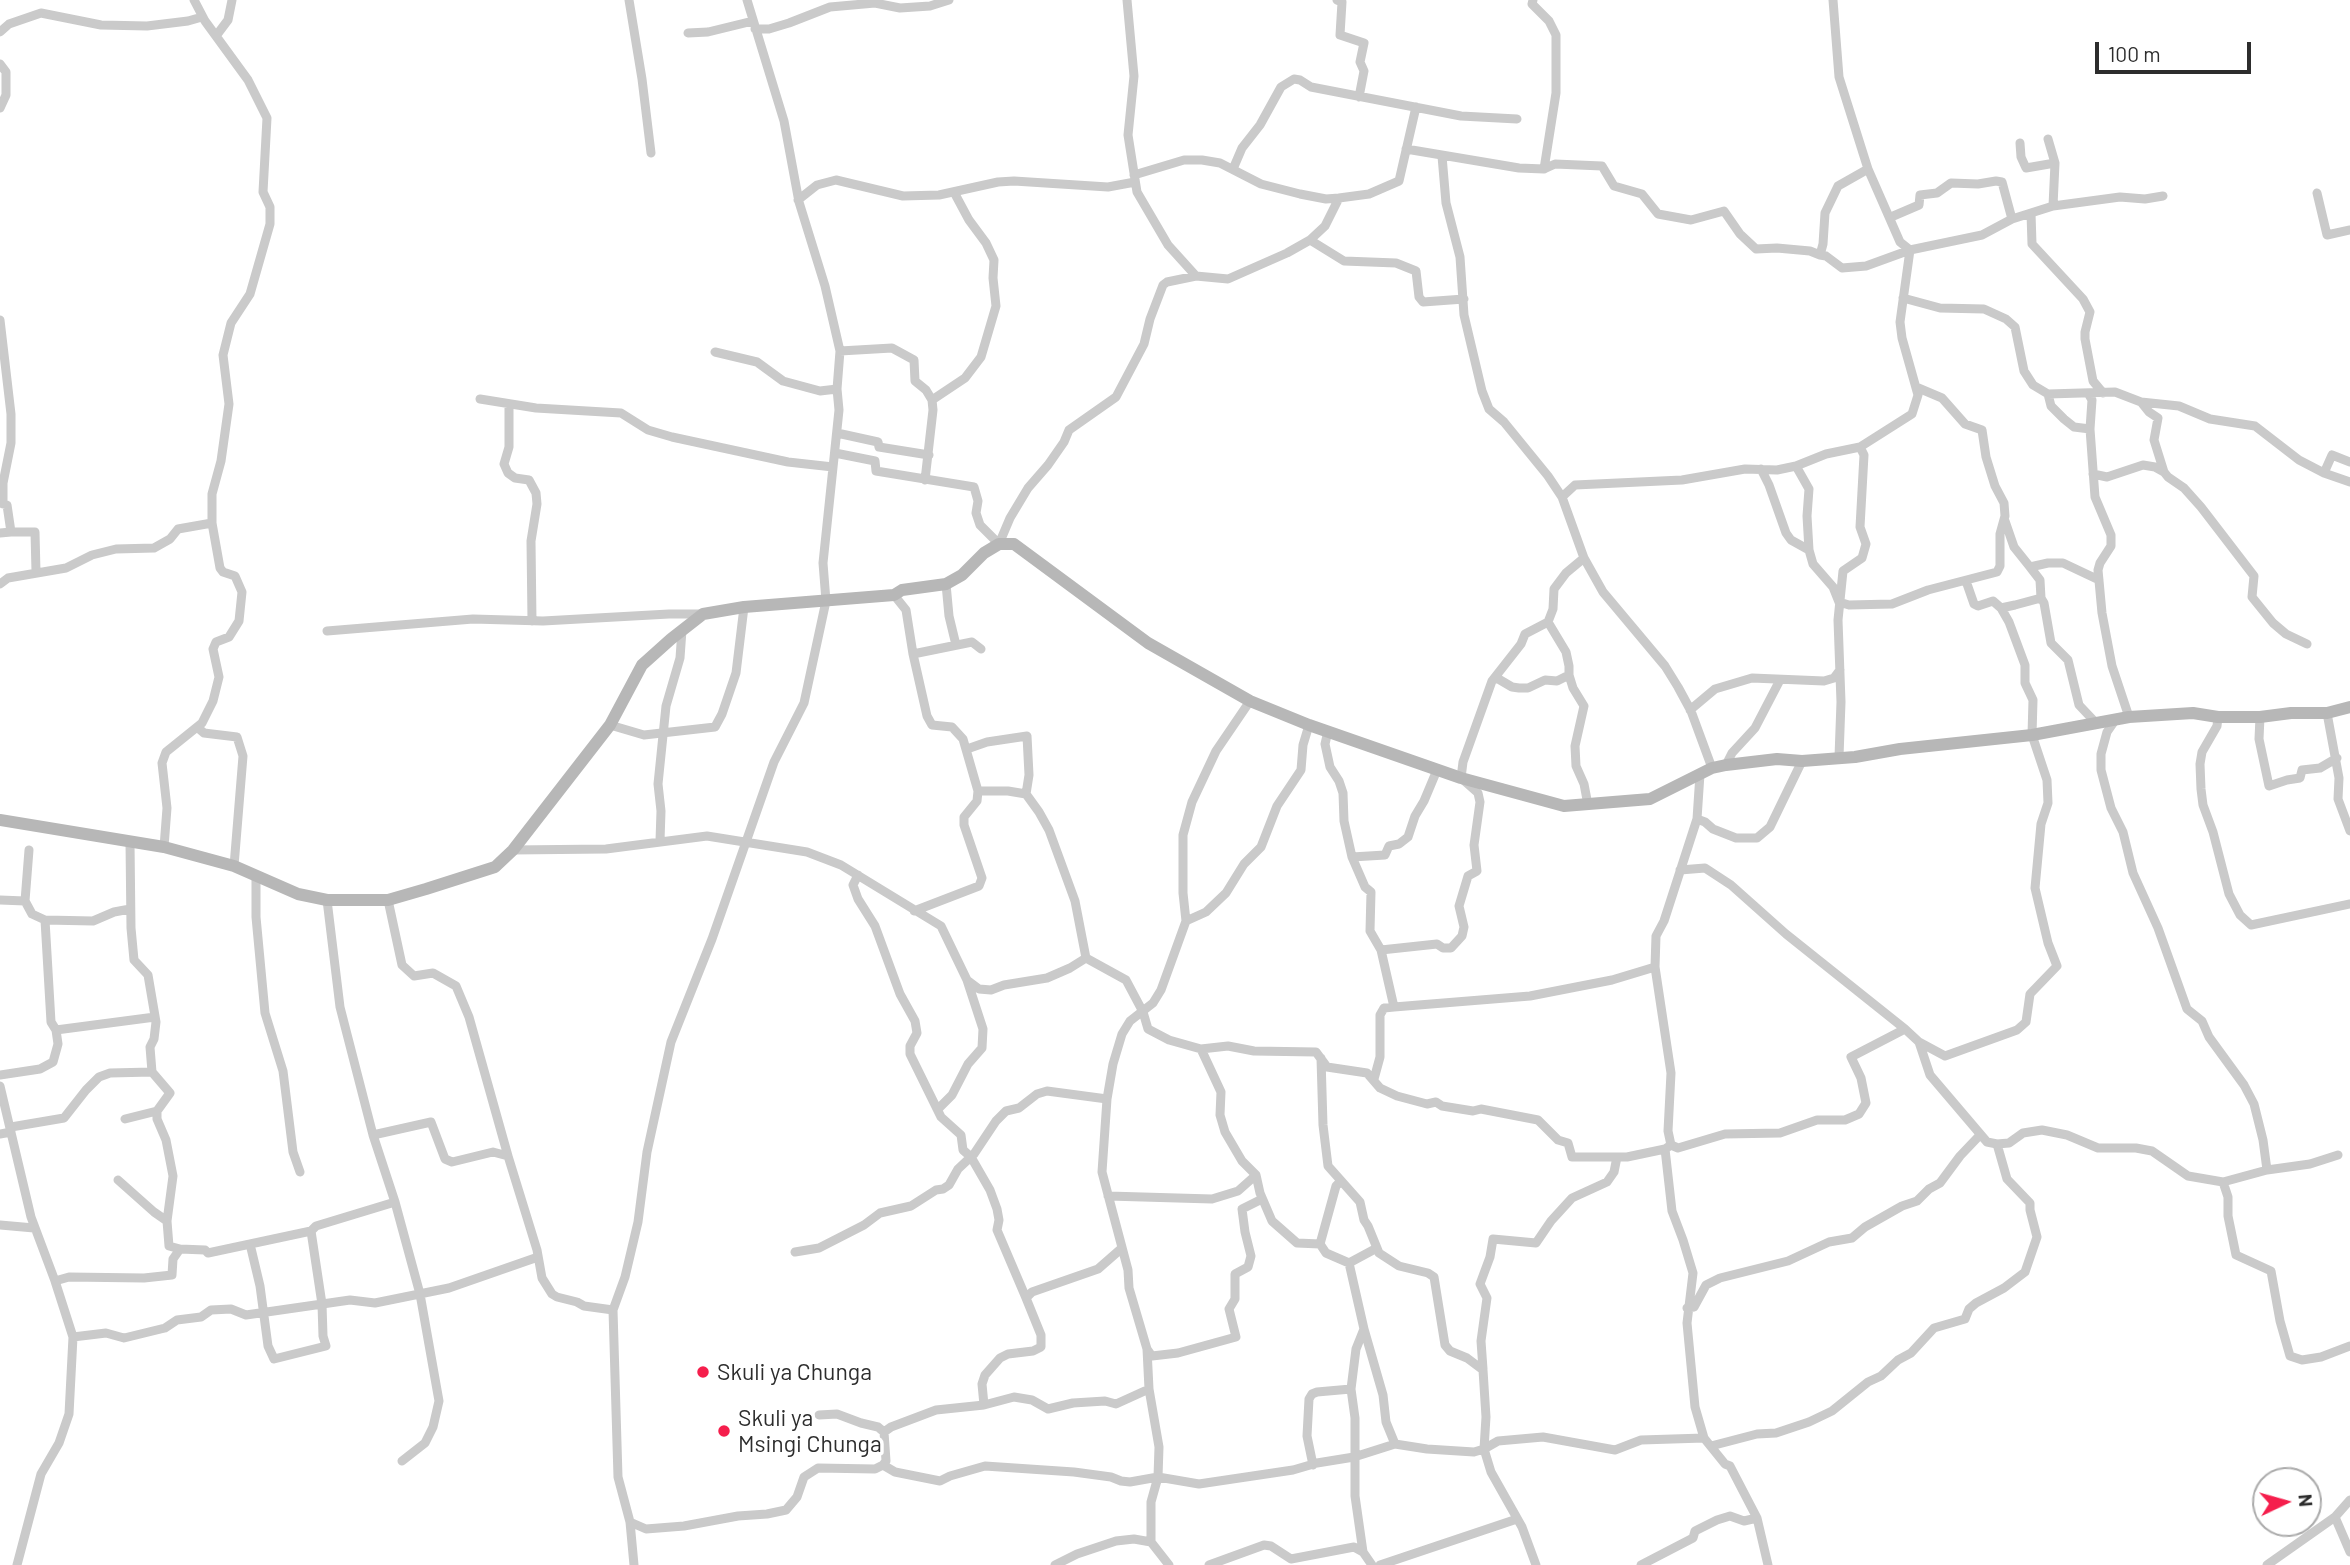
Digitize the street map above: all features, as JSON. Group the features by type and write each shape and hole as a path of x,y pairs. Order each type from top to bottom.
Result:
{"street":[{"path":"164,847 167,808 162,763 166,752 202,723 213,701 219,677 213,649 216,642 229,637 239,621 242,592 235,576 223,572 220,568 212,523 212,494 229,404 223,355 231,323 250,294 270,224 270,207 263,192 268,118 248,80 202,17 194,0"},
{"path":"216,36 228,20 232,0"},
{"path":"629,0 651,153"},
{"path":"634,1565 629,1522 618,1477 613,1310 625,1277 638,1222 648,1152 671,1042 712,939 774,762 804,704 826,601 822,563 839,411 837,389 840,351 825,285 798,200 784,121 747,0"},
{"path":"688,33 754,25 769,29 830,7 875,3 900,9 930,6 949,0"},
{"path":"1127,0 1134,76 1128,135 1137,192 1168,245 1196,276"},
{"path":"1336,0 1342,2 1340,35 1364,43 1360,62 1364,71 1359,97"},
{"path":"1533,0 1532,4 1549,20 1556,35 1556,93 1544,169"},
{"path":"1833,0 1839,77 1868,169 1900,242 1910,250"},
{"path":"0,32 9,24 41,13 101,25 147,26 202,17"},
{"path":"0,64 6,72 6,95 0,108"},
{"path":"1233,169 1242,148 1288,81 1300,80 1311,87 1461,116 1517,119"},
{"path":"798,200 817,185 836,180 903,196 954,192 1014,181 1108,187 1184,160 1220,163 1261,184 1326,199 1369,194 1399,181 1416,107"},
{"path":"2048,139 2055,163 2053,206"},
{"path":"2020,143 2021,157 2026,168 2055,163"},
{"path":"1406,149 1520,168 1544,169 1555,164 1602,166 1614,186 1637,191 1658,214 1691,220 1724,211 1740,234 1756,249 1810,251 1826,256 1842,268 1866,266 1910,250 1982,235 2012,219 2053,206 2120,197 2145,199 2163,196"},
{"path":"1442,156 1446,202 1460,257 1464,315 1482,391 1489,409 1504,422 1562,497 1584,558 1603,592 1665,666 1690,710 1712,768"},
{"path":"1820,255 1825,213 1838,186 1868,169"},
{"path":"1891,217 1919,205 1920,195 1937,193 1951,183 1978,184 1996,181 2002,182 2012,219"},
{"path":"932,400 965,378 981,357 996,306 994,260 954,192"},
{"path":"2317,193 2327,235 2350,230"},
{"path":"999,544 1022,498 1064,442 1069,430 1116,397 1144,344 1163,285 1196,276 1228,279 1287,253 1310,240 1325,226 1339,198"},
{"path":"2031,213 2032,244 2083,299 2090,312 2085,339 2093,381 2103,393"},
{"path":"1310,240 1344,261 1396,263 1416,271 1419,297 1423,302 1464,299"},
{"path":"1562,497 1575,485 1682,480 1745,469 1777,470 1796,467 1826,454 1860,447 1912,414 1917,402 1916,387 1900,322 1910,250"},
{"path":"1903,298 1940,309 1984,309 2006,319 2015,327 2024,370 2033,385 2048,394 2115,392 2141,402 2179,406 2210,419 2255,426 2299,460 2350,482"},
{"path":"0,320 2,362 11,414 11,443 3,483 3,504 7,505 10,532"},
{"path":"840,351 892,348 914,360 915,381 921,384 932,400 926,480"},
{"path":"715,352 757,362 783,381 820,391 837,389"},
{"path":"1916,387 1942,398 1965,424 1982,430 1986,457 1995,486 2004,503 2005,521 2014,547 2040,580 2040,598 2044,603 2051,643 2068,660 2079,705 2096,723"},
{"path":"2088,393 2093,410 2090,429 2095,497 2110,535 2111,546 2100,563 2099,580 2106,639 2123,718"},
{"path":"2048,394 2051,406 2074,427 2090,429"},
{"path":"480,399 509,405 621,413 648,430 660,434 788,461 833,467"},
{"path":"2141,402 2148,412 2158,418 2154,440 2164,472 2184,488 2254,576 2252,597 2273,623 2286,634 2307,645"},
{"path":"509,405 509,447 504,464 508,473 515,478 529,480 536,493 537,504 531,541 532,621"},
{"path":"837,433 878,442 879,447 929,455"},
{"path":"1839,757 1842,702 1839,603 1843,571 1862,558 1866,544 1860,527 1864,455 1860,447"},
{"path":"835,453 875,461 876,471 974,486 977,492 976,513 980,525 999,544"},
{"path":"2324,473 2332,455 2350,462"},
{"path":"2093,474 2106,477 2143,465 2164,472"},
{"path":"1796,467 1810,489 1807,516 1809,550 1813,564 1833,587 1839,603"},
{"path":"1760,469 1769,485 1786,533 1791,540 1809,550"},
{"path":"1839,603 1892,604 1928,590 1997,572 2000,566 2000,534 2005,521"},
{"path":"0,584 8,578 66,568 92,555 116,549 154,548 170,539 178,529 212,523"},
{"path":"0,533 35,532 36,572"},
{"path":"327,631 473,619 532,621 703,614 744,607 894,595 902,590 946,584 962,575 984,553 999,544 1014,544 1148,643 1250,701 1309,725 1461,778 1564,806 1650,799 1712,768 1726,765 1777,759 1802,761 1855,757 1900,749 2032,735 2123,718 2193,713 2218,717 2260,717 2291,713 2327,713 2350,707"},
{"path":"1461,778 1463,762 1495,677 1521,644 1525,634 1548,622 1553,608 1554,589 1566,573 1584,558"},
{"path":"2030,567 2063,563 2099,580"},
{"path":"1680,870 1705,868 1731,885 1786,934 1919,1042 1945,1056 2017,1030 2026,1022 2030,993 2057,966 2048,943 2035,888 2041,824 2048,803 2048,780 2032,735 2033,700 2025,683 2025,665 2009,622 2001,608 1993,601 1978,606 1974,604 1966,581"},
{"path":"946,584 949,616 956,645"},
{"path":"894,595 906,610 927,716 932,725 952,727 963,739 978,791 977,801 964,817 964,825 982,878 979,886 914,911"},
{"path":"2001,608 2040,598"},
{"path":"610,725 644,735 715,727 736,673 744,607"},
{"path":"0,820 164,847 234,866 298,894 327,901 388,900 495,867 513,850 610,725 642,666 703,614"},
{"path":"1548,622 1566,652 1573,688 1584,706 1575,746 1576,766 1588,805"},
{"path":"660,841 661,811 657,784 666,706 680,658 682,630"},
{"path":"913,654 972,642 981,649"},
{"path":"1690,710 1715,689 1752,678 1824,681 1834,678 1840,670"},
{"path":"1495,677 1513,687 1528,688 1545,680 1557,681 1569,675"},
{"path":"1726,765 1732,752 1755,728 1780,680"},
{"path":"1169,1565 1151,1542 1151,1502 1158,1477 1159,1447 1149,1389 1147,1349 1129,1288 1122,1248 1102,1172 1107,1099 1122,1034 1130,1021 1153,1003 1161,990 1186,921 1183,835 1192,802 1216,751 1250,701"},
{"path":"2327,713 2337,758 2338,799 2350,831"},
{"path":"2218,717 2217,726 2202,752 2201,789 2203,805 2229,894 2240,915 2251,925 2350,904"},
{"path":"2260,717 2259,739 2269,786 2300,779 2302,770 2320,768 2337,758"},
{"path":"2123,718 2107,733 2101,754 2101,770 2111,808 2123,832 2133,873 2158,928 2187,1009 2202,1021 2209,1037 2244,1086 2253,1104 2263,1140 2267,1170"},
{"path":"1186,921 1206,912 1226,893 1244,864 1261,847 1276,806 1301,769 1303,745 1309,725"},
{"path":"197,727 204,733 237,737 243,756 234,866"},
{"path":"1328,731 1325,744 1330,767 1343,793 1344,821 1352,857 1364,887 1371,892 1370,932 1381,950 1394,1007"},
{"path":"967,749 987,742 1027,736 1030,775 1026,794 1049,830 1075,901 1083,931 1086,958"},
{"path":"1696,819 1705,822 1713,830 1736,838 1758,838 1770,827 1802,761"},
{"path":"1352,857 1385,855 1389,846 1399,844 1408,836 1437,769"},
{"path":"1700,774 1696,819 1664,921 1656,936 1656,967 1671,1073 1668,1147 1672,1211 1693,1273 1686,1323 1695,1407 1707,1442 1730,1466 1757,1518 1768,1565"},
{"path":"1381,950 1425,944 1451,948 1462,936 1464,927 1459,906 1468,876 1477,871 1474,845 1480,802 1478,793 1461,778"},
{"path":"978,791 1026,794"},
{"path":"513,850 606,849 707,836 807,852 841,865 941,926 967,980 983,1029 982,1048 968,1064 952,1095 937,1109"},
{"path":"130,842 130,909 134,960 148,975 155,1017 154,1039 150,1047 152,1072 170,1093 157,1111 173,1176 166,1221 169,1246 180,1250 205,1250 208,1253 311,1231 316,1226 395,1202"},
{"path":"29,850 25,901 32,914 45,920 93,921 130,909"},
{"path":"256,876 256,917 265,1013 283,1071 293,1152 300,1172"},
{"path":"858,876 853,885 858,899 875,926 900,995 915,1021 917,1033 910,1046 910,1054 937,1109 947,1124 961,1135 962,1150 971,1157 997,1209 997,1230 1041,1335 1041,1347 1000,1359 985,1375 982,1384 984,1405"},
{"path":"0,900 25,901"},
{"path":"388,900 402,965 414,975 433,973 456,986 469,1017 542,1278 552,1294 584,1306 613,1310"},
{"path":"327,901 340,1007 373,1135 395,1202 420,1294 439,1401 433,1427 425,1443 402,1461"},
{"path":"0,1075 40,1069 53,1062 58,1044 57,1030 51,1021 45,920"},
{"path":"1086,958 1126,980 1143,1013 1148,1030 1168,1040 1201,1049 1228,1046 1254,1051 1316,1052 1327,1067 1367,1073 1380,1088 1418,1102 1436,1102 1442,1107 1473,1111 1481,1109 1538,1120 1558,1140 1568,1143 1572,1157 1617,1157 1668,1147 1678,1148 1725,1135 1780,1133 1817,1120 1846,1120 1859,1114 1866,1103 1861,1078 1851,1057 1905,1030"},
{"path":"967,980 979,989 991,990 1004,985 1047,978 1086,958"},
{"path":"1374,1079 1380,1057 1380,1015 1384,1008 1530,996 1612,980 1656,967"},
{"path":"57,1030 155,1017"},
{"path":"1919,1042 1930,1074 1987,1142 2009,1143 2033,1130 2042,1130 2067,1135 2098,1148 2136,1148 2152,1151 2188,1176 2223,1182 2267,1170 2310,1164 2338,1155"},
{"path":"1201,1049 1221,1092 1220,1115 1224,1132 1242,1161 1256,1175 1262,1199 1272,1221 1297,1242 1320,1244"},
{"path":"1321,1058 1325,1153 1328,1166 1360,1202 1376,1249 1384,1258 1399,1266 1434,1277 1445,1345 1450,1351 1467,1358 1483,1370"},
{"path":"0,1134 11,1129 64,1118 99,1077 110,1073 152,1072"},
{"path":"0,1086 34,1228 73,1337 69,1414 59,1443 41,1474 17,1565"},
{"path":"795,1252 819,1248 880,1213 920,1202 936,1190 949,1185 958,1169 971,1157 996,1121 1006,1111 1019,1108 1037,1094 1047,1091 1107,1099"},
{"path":"125,1119 157,1111"},
{"path":"373,1135 431,1122 445,1160 452,1162 493,1152 508,1156"},
{"path":"1687,1308 1694,1307 1706,1285 1720,1278 1788,1261 1829,1242 1852,1238 1865,1227 1902,1206 1917,1201 1940,1183 1980,1135"},
{"path":"883,1465 895,1472 940,1481 985,1466 1074,1472 1111,1477 1121,1482 1158,1477 1199,1484 1293,1470 1354,1457 1395,1444 1474,1452 1498,1441 1543,1437 1615,1450 1642,1440 1707,1442 1776,1433 1810,1422 1832,1411 1911,1353 1934,1328 1965,1319 1969,1309 1976,1303 2004,1288 2025,1272 2037,1237 2030,1203 2007,1179 1997,1144"},
{"path":"1536,1565 1517,1519 1491,1472 1485,1449 1486,1417 1481,1341 1487,1297 1480,1284 1490,1257 1493,1239 1536,1243 1572,1198 1607,1182 1614,1172 1617,1157"},
{"path":"1108,1196 1212,1199 1238,1191 1256,1175"},
{"path":"118,1180 166,1221"},
{"path":"1341,1181 1336,1186 1320,1244 1326,1254 1349,1263 1376,1249"},
{"path":"2223,1182 2228,1197 2228,1216 2236,1255 2270,1271 2290,1356 2302,1360 2321,1357 2350,1346"},
{"path":"1147,1349 1152,1356 1178,1353 1236,1337 1229,1309 1235,1299 1235,1274 1248,1267 1251,1256 1242,1209 1262,1199"},
{"path":"0,1225 34,1228"},
{"path":"250,1244 268,1346 274,1359 326,1346 311,1231"},
{"path":"1026,1298 1044,1286 1098,1269 1122,1248"},
{"path":"55,1282 69,1278 144,1278 172,1275 173,1259 180,1250"},
{"path":"73,1337 106,1333 124,1338 164,1328 177,1321 201,1317 211,1310 231,1309 246,1315 350,1300 375,1303 449,1288 538,1257"},
{"path":"1349,1263 1383,1395 1386,1422 1395,1444"},
{"path":"1364,1329 1356,1349 1351,1389 1355,1418 1355,1496 1363,1552 1372,1565"},
{"path":"884,1432 925,1413 984,1405 1014,1397 1032,1400 1048,1409 1073,1403 1105,1401 1116,1404 1149,1389"},
{"path":"1313,1465 1307,1436 1309,1399 1317,1392 1351,1389"},
{"path":"629,1522 646,1529 684,1526 786,1510 797,1497 804,1477 818,1468 875,1469 886,1461 884,1432 878,1427 837,1414 819,1415"},
{"path":"2266,1565 2335,1517 2350,1500"},
{"path":"1641,1565 1693,1538 1695,1531 1717,1520 1730,1516 1744,1521 1757,1518"},
{"path":"2335,1517 2350,1552"},
{"path":"1380,1565 1517,1519"},
{"path":"1055,1565 1077,1554 1116,1541 1134,1539 1151,1542"},
{"path":"1209,1565 1264,1545 1271,1546 1291,1559 1354,1548 1363,1552"}],"place":[{"name":"Skuli ya Chunga","path":"703,1372"},
{"name":"Skuli ya Msingi Chunga","path":"724,1431"}]}
